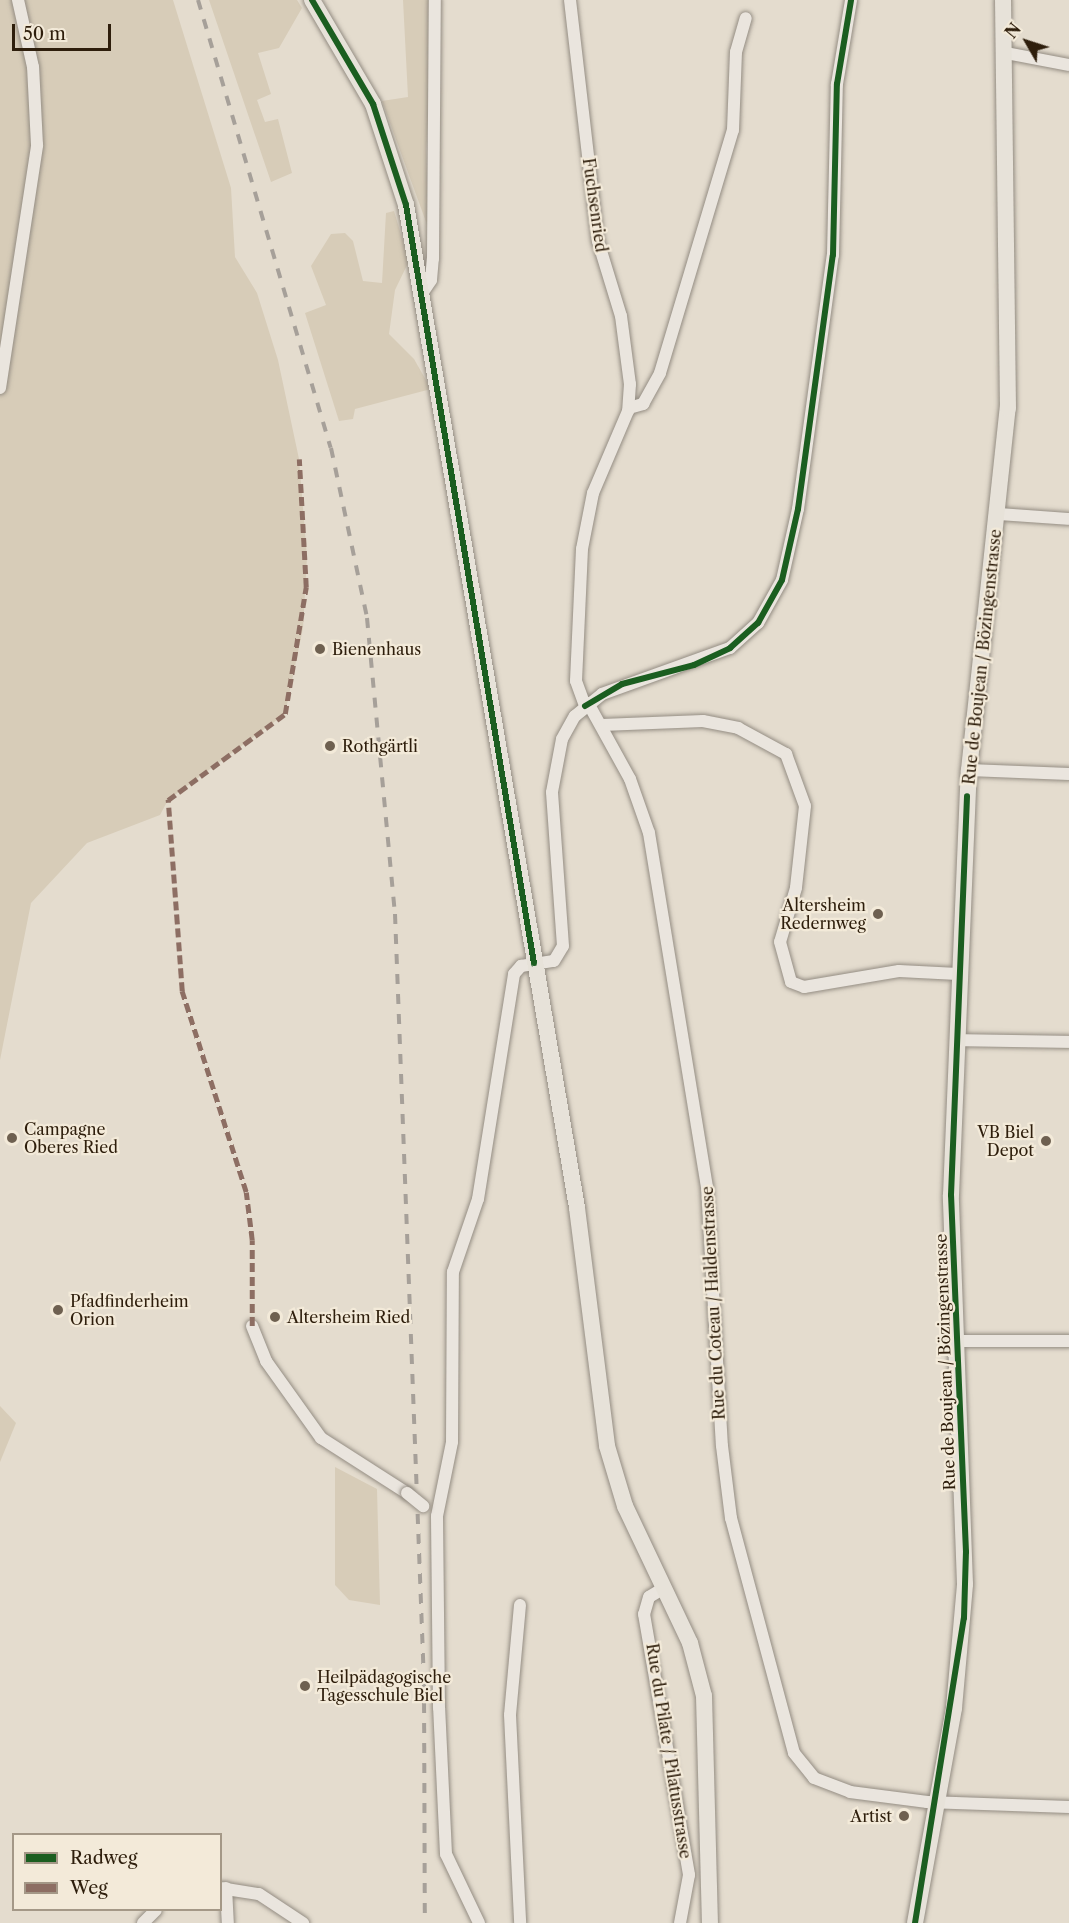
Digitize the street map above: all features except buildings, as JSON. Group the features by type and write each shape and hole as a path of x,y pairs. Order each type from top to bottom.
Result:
{"main road":[{"path":"312,0 362,80 386,136 406,205 577,1208 609,1454 625,1506 690,1643 704,1696 710,1923"},
{"name":"Rue de Boujean / Bözingenstrasse","path":"915,1923 959,1669 965,1584 951,1195 958,974 969,770 998,514 1009,380 1006,53 1003,0"}],"street":[{"path":"0,388 22,268 37,145 37,99 18,0"},
{"path":"421,295 431,280 433,259 435,0"},
{"name":"Fuchsenried","path":"570,0 598,241 621,316 629,408"},
{"path":"479,1923 446,1854 437,1516 452,1442 453,1272 478,1199 514,974 534,963 554,961 563,946 552,773 561,739 587,705 622,684 694,665 730,648 758,623 782,580 798,509 833,255 837,84 851,0"},
{"path":"629,408 643,404 660,373 730,141 737,107 736,52 746,18"},
{"path":"1006,53 1069,65"},
{"name":"Rue du Coteau / Haldenstrasse","path":"629,408 587,517 576,681 587,705 602,725 630,779 649,833 707,1187 722,1446 731,1518 789,1741 798,1762 823,1784 937,1802 1069,1807"},
{"path":"998,514 1069,519"},
{"path":"602,725 703,721 738,728 786,754 804,806 796,888 780,942 791,982 804,987 899,971 958,974"},
{"path":"969,770 1069,774"},
{"path":"956,1040 1069,1042"},
{"path":"252,1326 266,1361 321,1438 406,1492 437,1516"},
{"path":"957,1341 1069,1341"},
{"name":"Rue du Pilate / Pilatusstrasse","path":"664,1588 649,1598 644,1614 689,1875 680,1923"},
{"path":"520,1605 510,1715 520,1923"},
{"path":"228,1923 223,1888 271,1899 303,1923"},
{"path":"143,1923 155,1911"}],"shaded area":[{"path":"0,0 173,0 231,188 235,257 257,293 278,360 299,459 307,557 303,628 285,714 168,800 160,815 87,843 31,903 0,1060"},
{"path":"209,0 297,0 302,8 279,48 258,53 271,94 257,100 265,122 278,119 292,173 271,182"},
{"path":"403,0 436,0 426,149 429,230 382,101 408,97"},
{"path":"394,211 409,261 395,290 389,334 414,359 431,389 355,409 353,419 339,421 305,313 326,305 311,266 331,234 345,233 353,241 363,281 382,283 386,213"},
{"path":"0,1406 16,1423 0,1462"},
{"path":"335,1467 377,1489 380,1605 349,1600 335,1585"}],"railway":[{"path":"198,0 331,448 367,618 395,914 424,1683 425,1923"}],"marked path":[{"path":"252,1326 252,1240 246,1192 182,991 168,800 285,714 306,587 299,459"}],"cycle path":[{"path":"312,0 373,104 406,205 534,963"},
{"path":"585,706 622,684 694,665 730,648 758,623 782,580 798,509 833,255 837,84 851,0"},
{"path":"915,1923 964,1618 966,1552 951,1195 967,796"}],"place":[{"name":"Bienenhaus","path":"320,649"},
{"name":"Rothgärtli","path":"330,746"},
{"name":"Altersheim Redernweg","path":"878,914"},
{"name":"Campagne Oberes Ried","path":"12,1138"},
{"name":"VB Biel Depot","path":"1046,1141"},
{"name":"Pfadfinderheim Orion","path":"58,1310"},
{"name":"Altersheim Ried","path":"275,1317"},
{"name":"Heilpädagogische Tagesschule Biel","path":"305,1686"},
{"name":"Artist","path":"904,1816"}]}
